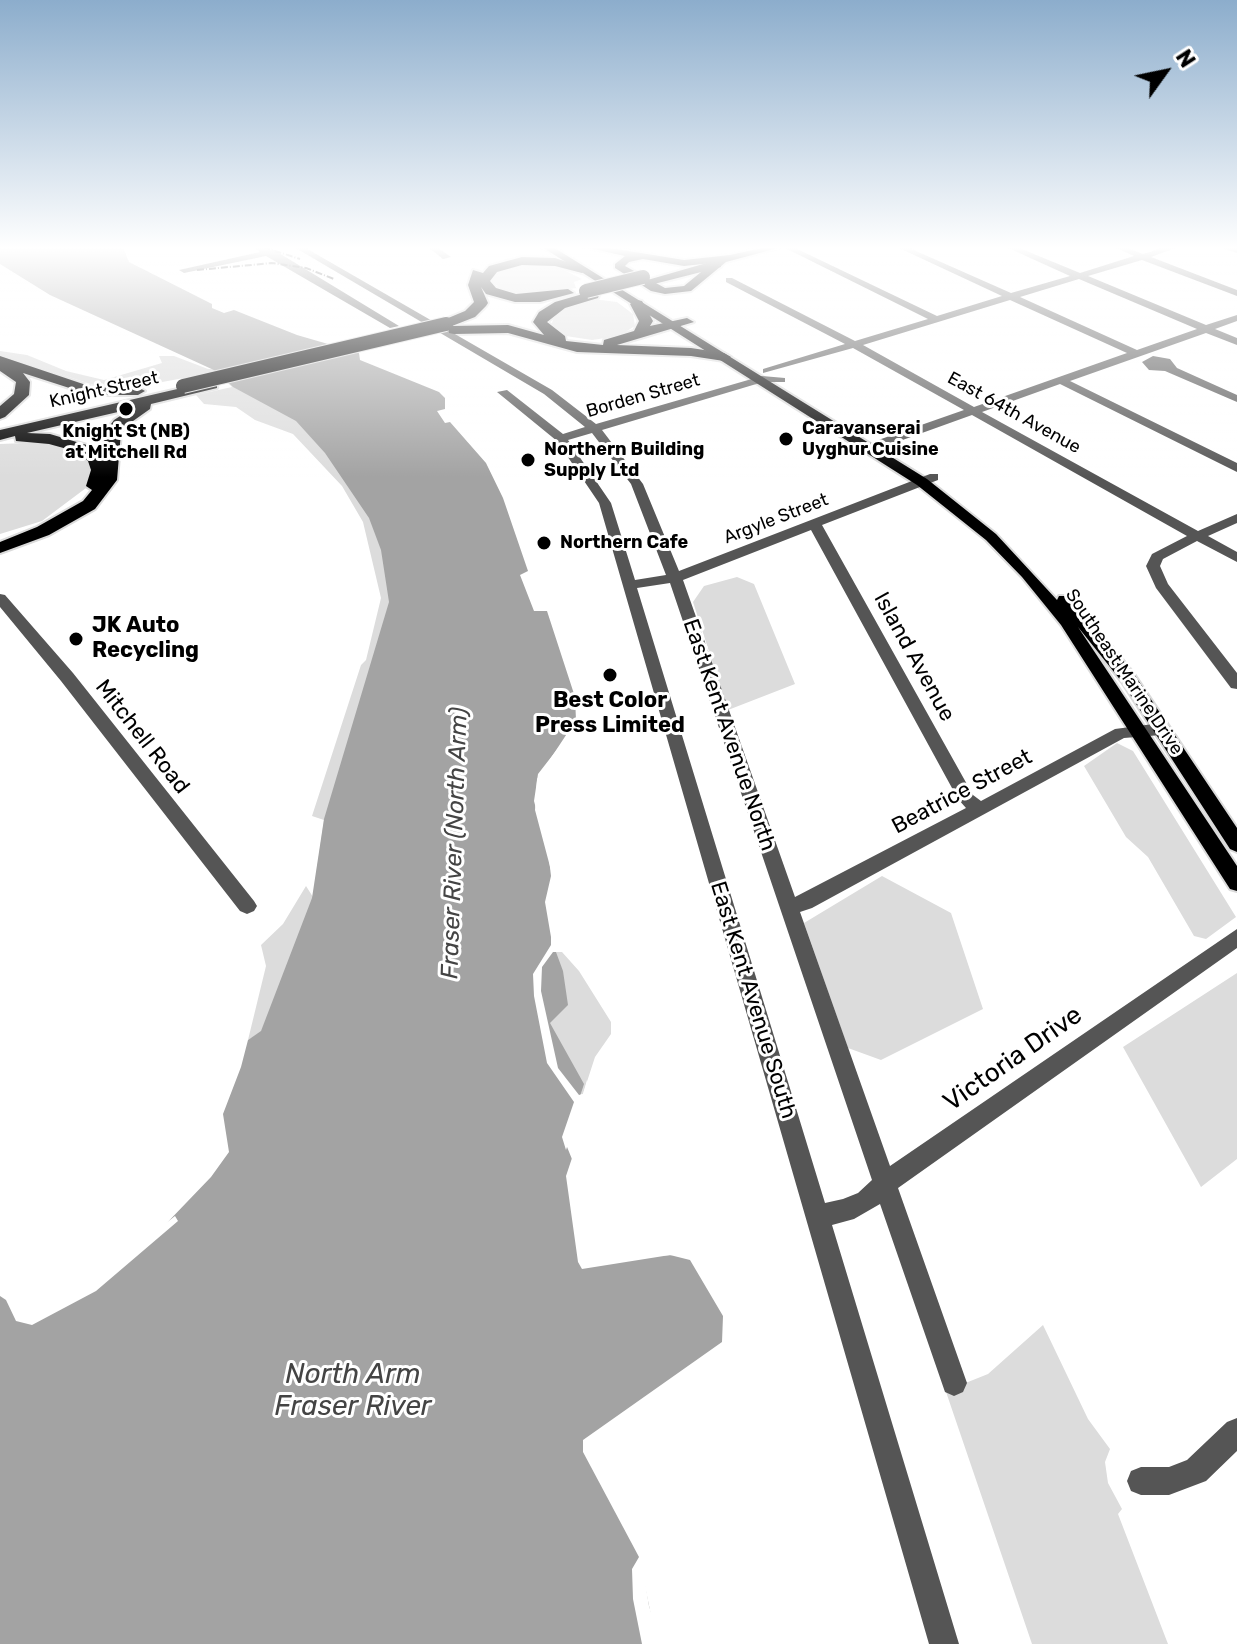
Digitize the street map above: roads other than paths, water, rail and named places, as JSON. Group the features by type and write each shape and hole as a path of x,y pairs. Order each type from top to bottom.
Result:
{"highway":[{"path":"451,327 456,324"},
{"name":"Knight Street","path":"0,432 463,324"},
{"path":"541,324 555,338 589,344 610,343 640,332 682,325"},
{"path":"640,332 645,324"},
{"path":"611,349 682,325"},
{"path":"451,327 508,329 566,346 691,352 724,357"},
{"name":"Knight Street","path":"0,432 75,411 451,327"},
{"path":"0,363 91,391 179,390"},
{"path":"0,363 16,373 23,382 21,395 0,414"},
{"path":"2,544 61,522 89,505 109,480 111,442 120,423 142,407 179,390"},
{"path":"0,432 68,442 96,459 99,470 96,484 83,500 55,518 2,544"}],"main road":[{"name":"Southeast Marine Drive","path":"679,324 928,479 1002,532 1039,569 1128,678 1237,844"},
{"name":"Southeast Marine Drive","path":"682,325 724,357 781,380 875,445"},
{"name":"Southeast Marine Drive","path":"928,479 991,537 1048,597 1237,883"}],"street":[{"path":"390,324 394,326"},
{"name":"East Kent Avenue North","path":"428,324 530,381 595,429 637,484 675,578 954,1383"},
{"name":"East 64th Avenue","path":"812,324 1237,558"},
{"name":"Borden Street","path":"561,438 921,324"},
{"path":"1072,324 1137,354"},
{"path":"1195,324 1237,342"},
{"path":"875,445 1221,324"},
{"path":"1169,369 1237,399"},
{"path":"1062,381 1237,468"},
{"name":"East Kent Avenue South","path":"503,392 529,409 561,438 605,503 944,1644"},
{"name":"Argyle Street","path":"629,585 675,578 928,479"},
{"path":"1237,518 1157,557 1153,566 1161,585 1237,684"},
{"name":"Island Avenue","path":"813,524 967,799 979,809"},
{"name":"Mitchell Road","path":"0,598 67,677 247,906"},
{"name":"Beatrice Street","path":"788,906 805,903 1121,733 1161,729"},
{"name":"Victoria Drive","path":"818,1216 855,1208 884,1184 1237,937"},
{"path":"1141,1481 1169,1481 1196,1471 1237,1432"}],"water":[{"name":"North Arm Fraser River","path":"113,324 269,324 359,353 360,360 439,392 445,398 445,409 437,411 445,423 450,422 486,463 503,498 528,571 520,575 534,611 547,611 575,697 576,720 537,779 535,810 552,874 547,905 568,1005 550,1023 584,1084 565,1142 576,1169 583,1240 606,1258 697,1254 737,1316 735,1347 600,1442 600,1464 643,1545 641,1567 657,1644 0,1644 0,1290 29,1313 43,1313 101,1279 162,1228 211,1177 229,1152 223,1114 248,1040 261,1031 312,898 324,819 389,602 381,550 369,518 325,453 296,421 233,387 216,371"}],"place":[{"name":"Knight St (NB) at Mitchell Rd","path":"126,409"},
{"name":"Caravanserai Uyghur Cuisine","path":"786,439"},
{"name":"Northern Building Supply Ltd","path":"528,460"},
{"name":"Northern Cafe","path":"544,543"},
{"name":"JK Auto Recycling","path":"76,639"},
{"name":"Best Color Press Limited","path":"610,675"}],"water label":[{"name":"Fraser River (North Arm)","path":"455,843"}]}
